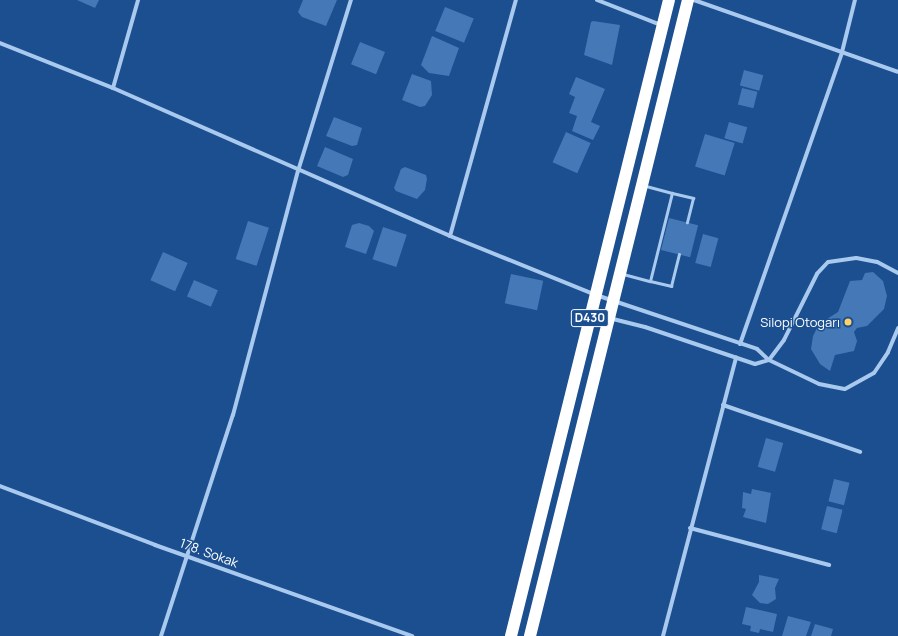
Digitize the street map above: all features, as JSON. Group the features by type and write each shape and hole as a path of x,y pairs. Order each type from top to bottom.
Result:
{"highway":[{"name":"D430","path":"511,636 669,0"},
{"name":"D430","path":"530,636 688,0"}],"street":[{"path":"113,88 138,0"},
{"path":"161,636 233,415 298,171 352,0"},
{"path":"450,236 516,0"},
{"path":"597,0 663,26"},
{"path":"694,0 898,72"},
{"path":"740,344 842,52 855,0"},
{"path":"0,43 113,88 298,171 450,236 596,295 613,299 757,349 769,360 820,384 845,389 874,372 888,352 898,328"},
{"path":"590,318 609,318 646,327 755,364 769,360 784,340 817,274 828,262 856,258 877,262 898,273"},
{"path":"663,636 690,528 736,357"},
{"path":"723,405 860,452"},
{"name":"178. Sokak","path":"0,486 188,556 412,636"},
{"path":"690,528 829,565"}],"lane":[{"path":"641,186 693,198 687,222"},
{"path":"650,281 672,193"},
{"path":"620,273 671,286 679,254"}],"building":[{"path":"77,0 99,0 95,8"},
{"path":"303,0 337,0 326,26 302,17 298,12"},
{"path":"445,7 474,19 464,43 435,31"},
{"path":"593,21 620,25 612,65 584,55 591,22"},
{"path":"432,36 459,48 449,76 429,73 421,65"},
{"path":"360,42 385,52 376,74 351,64"},
{"path":"744,70 763,75 759,91 740,85"},
{"path":"412,74 431,81 432,95 425,106 420,107 402,100"},
{"path":"576,77 605,89 591,122 600,126 593,140 572,131 577,116 569,113 575,97 569,94"},
{"path":"742,88 758,92 753,108 738,104"},
{"path":"334,117 362,128 357,145 352,146 326,136"},
{"path":"729,122 747,127 743,144 724,138"},
{"path":"566,132 591,143 577,173 553,162"},
{"path":"705,134 735,143 725,176 695,167"},
{"path":"325,147 353,159 348,175 343,177 317,166"},
{"path":"405,167 426,175 427,179 425,190 417,199 396,191 394,188 401,169"},
{"path":"669,218 698,225 690,257 661,250"},
{"path":"248,221 269,228 257,266 236,259"},
{"path":"359,223 369,226 374,231 366,254 345,247 352,225"},
{"path":"383,227 407,235 396,267 372,259"},
{"path":"703,234 718,238 711,267 695,263"},
{"path":"163,252 188,263 175,291 150,280"},
{"name":"Silopi Otogarı","path":"873,272 883,281 887,296 884,309 867,326 857,328 854,332 857,341 854,351 835,355 830,371 820,364 811,349 813,336 819,324 838,312 850,281 862,280 865,273"},
{"path":"511,274 543,281 537,310 505,303"},
{"path":"194,280 218,290 211,307 187,297"},
{"path":"766,438 783,443 775,472 758,467"},
{"path":"834,479 850,483 844,505 828,501"},
{"path":"752,489 771,493 766,523 743,517 746,509 742,508 743,492 751,494"},
{"path":"827,506 843,510 837,533 821,529"},
{"path":"759,575 779,579 775,588 776,599 768,604 760,603 752,595 759,582"},
{"path":"746,607 777,614 773,632 760,629 759,633 750,631 751,626 742,624"},
{"path":"788,616 811,622 806,636 782,636"},
{"path":"815,624 833,629 831,636 811,636"}],"place":[{"name":"Silopi Otogarı","path":"848,322"}]}
